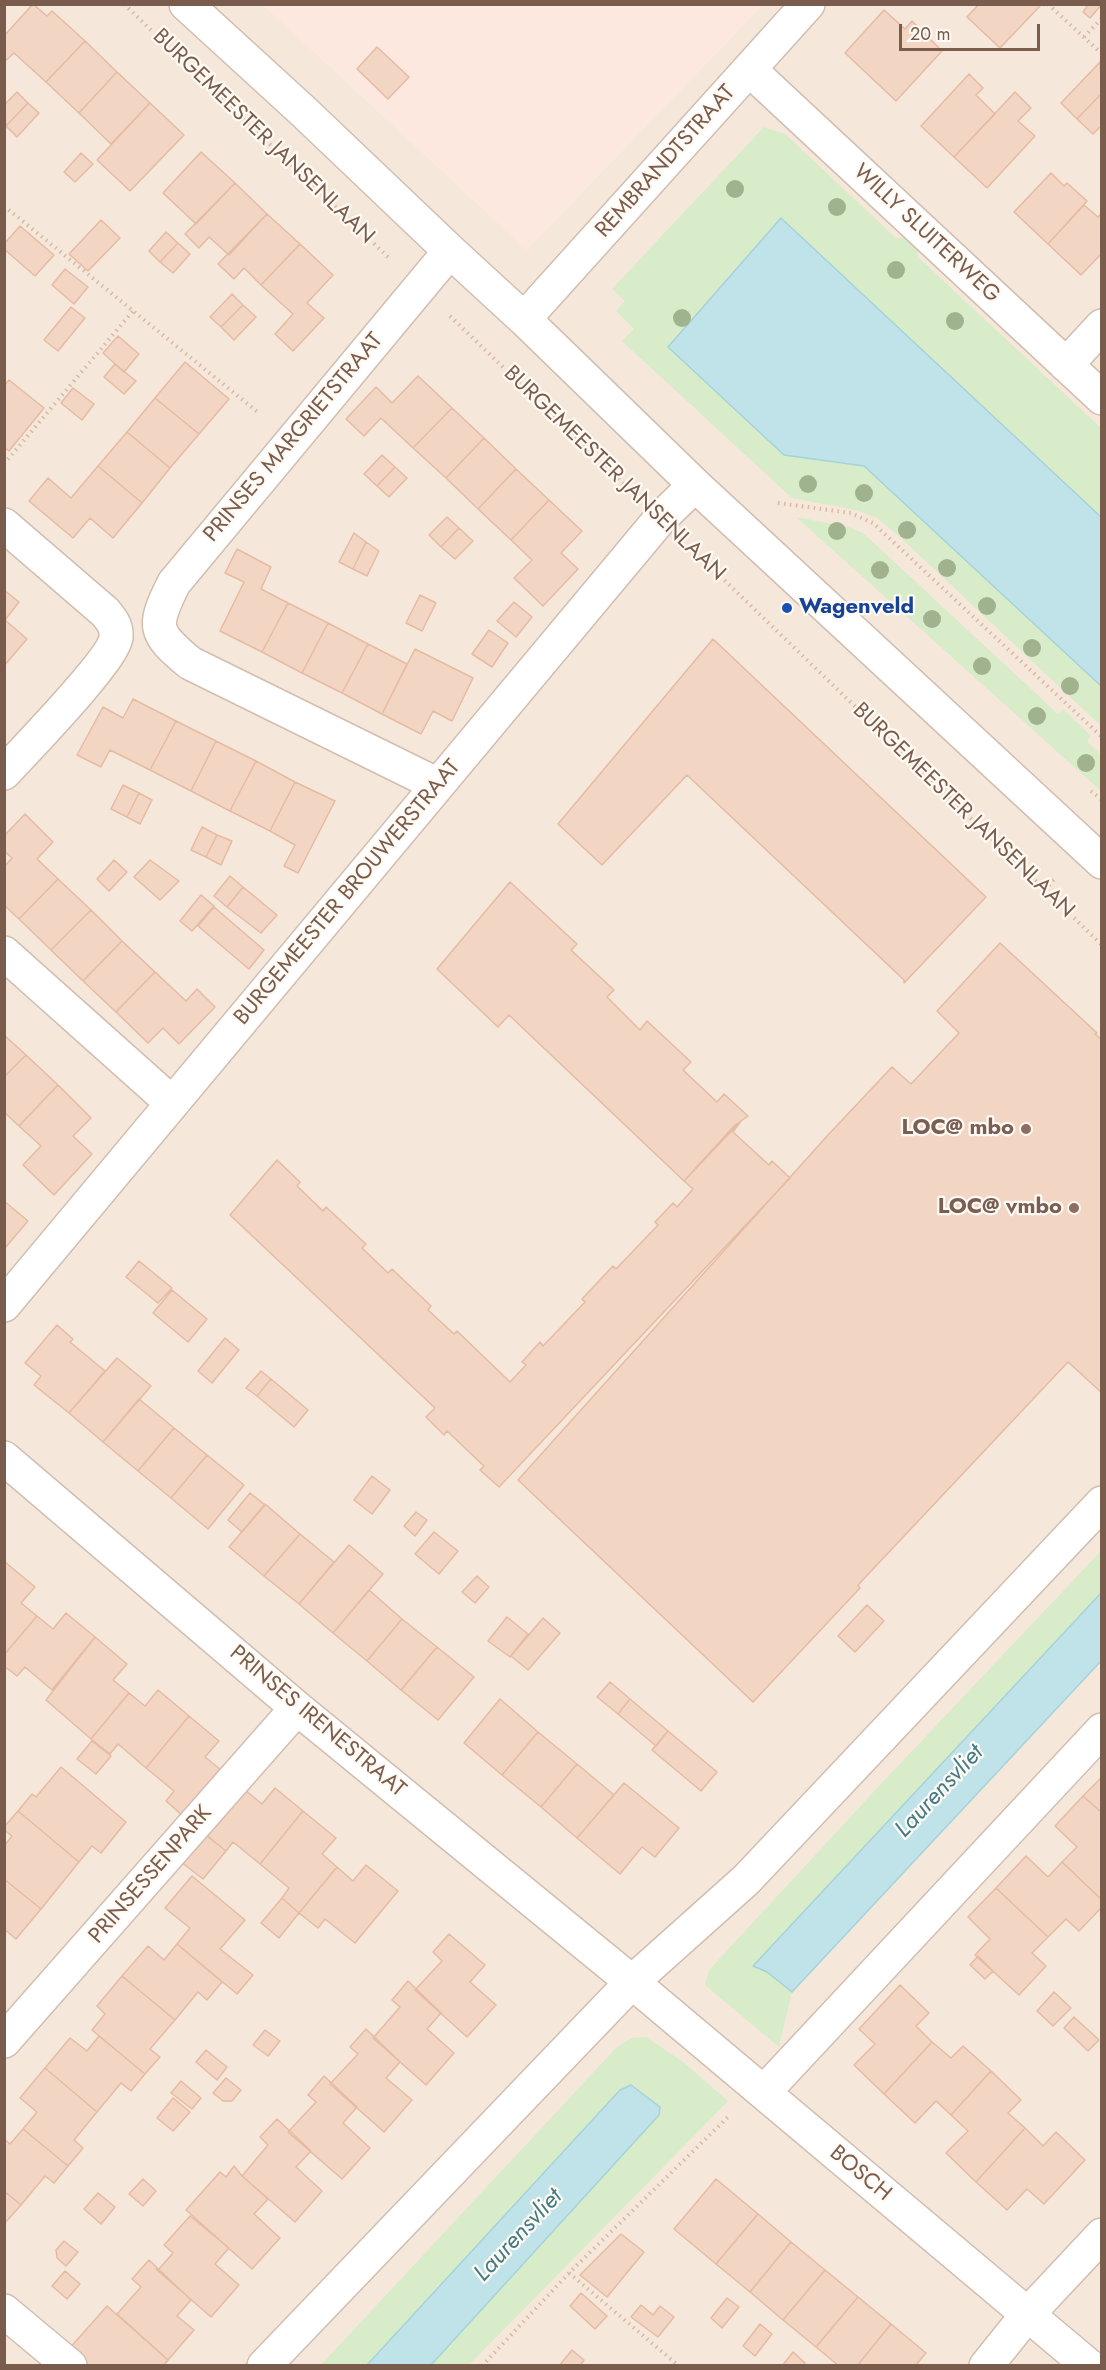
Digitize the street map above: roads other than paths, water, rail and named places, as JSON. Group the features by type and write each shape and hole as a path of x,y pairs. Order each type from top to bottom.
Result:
{"street":[{"name":"REMBRANDTSTRAAT","path":"524,320 808,4"},
{"name":"BURGEMEESTER JANSENLAAN","path":"206,11 304,112 695,485 1101,862"},
{"name":"WILLY SLUITERWEG","path":"750,70 1101,398"},
{"name":"PRINSES MARGRIETSTRAAT","path":"438,785 190,663 168,645 160,634 159,619 174,583 450,251"},
{"path":"1066,365 1101,326"},
{"name":"BURGEMEESTER BROUWERSTRAAT","path":"4,1305 660,519 695,485"},
{"path":"4,525 105,612 114,624 116,637 104,661 4,773"},
{"path":"4,953 172,1103"},
{"name":"PRINSES IRENESTRAAT","path":"4,1458 297,1708 632,1982"},
{"path":"264,2366 632,1982 746,1880 1101,1503"},
{"name":"PRINSESSENPARK","path":"4,2041 297,1708"},
{"path":"760,2089 1101,1730"},
{"name":"BOSCH","path":"632,1982 1089,2366"},
{"path":"986,2366 1028,2315 1101,2235"},
{"path":"10,2316 70,2366"}],"water":[{"path":"781,218 1101,517 1101,686 864,466 784,455 668,347"},
{"name":"Laurensvliet","path":"1101,1593 1101,1661 792,1992 767,1972 753,1966"},
{"name":"Laurensvliet","path":"631,2085 660,2107 659,2115 431,2365 367,2365 620,2090"}],"place":[{"name":"Wagenveld","path":"787,608"},
{"name":"LOC@ mbo","path":"1026,1129"},
{"name":"LOC@ vmbo","path":"1074,1208"}]}
